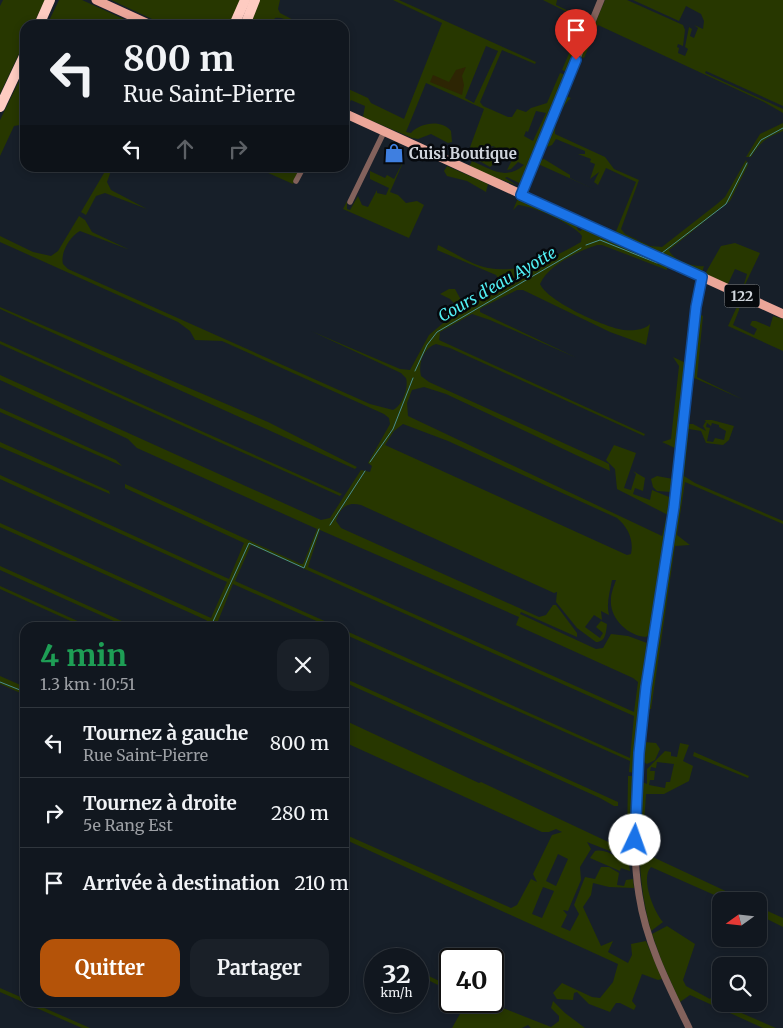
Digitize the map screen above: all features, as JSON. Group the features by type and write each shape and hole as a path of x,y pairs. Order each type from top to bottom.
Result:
{"highway":[{"path":"41,20 52,0"},
{"path":"236,20 246,0"},
{"path":"247,20 255,0"},
{"path":"0,107 20,65"}],"main road":[{"path":"96,0 140,20"},
{"name":"122","path":"349,115 783,314"}],"street":[{"path":"521,195 600,0"},
{"path":"350,202 384,132"},
{"path":"296,182 301,172"},
{"path":"689,1028 660,967 647,932 638,887 635,840 639,753 646,687 672,518 696,307 702,277"}],"green space":[{"path":"3,0 45,0 35,20 20,20 20,52 0,94 0,6"},
{"path":"59,0 82,0 126,20 49,20"},
{"path":"111,0 241,0 232,20 154,20"},
{"path":"259,0 280,0 278,9 280,13 293,20 275,18 274,20 251,20"},
{"path":"393,0 399,0 536,62 535,64 502,50 480,102 483,106 508,117 512,117 517,109 526,112 531,108 547,103 560,73 566,75 521,184 507,177 505,178 518,186 469,167 472,161 504,173 517,170 524,165 518,162 511,169 507,170 512,160 494,152 491,158 497,161 490,167 476,159 480,150 491,149 495,146 480,148 476,153 470,154 469,150 484,109 426,83 406,132 411,133 425,125 442,125 451,131 452,142 448,143 431,134 418,139 363,117 365,106 351,100 349,104 349,89 368,98 371,103 404,119 442,23","holes":["486,46 498,51 474,103 465,98","536,111 546,113 533,141 524,136 526,131 528,132"]},
{"path":"543,0 557,0 556,5 588,20 567,72 562,70 583,20"},
{"path":"605,0 627,0 683,25 685,30 683,46 678,44 677,47 679,48 678,53 685,56 688,49 685,47 689,27 692,29 690,36 694,38 698,28 694,25 703,29 704,21 701,14 686,6 679,21 633,0 783,0 783,106 706,71 705,73 783,109 783,113 764,102 598,25 584,58 581,57"},
{"path":"20,79 20,125 14,126 0,156 0,120"},
{"path":"565,96 571,98 560,115 555,134 605,157 614,169 639,180 621,229 625,234 650,246 662,247 725,197 746,160 748,165 730,201 669,250 674,257 684,262 695,266 704,266 702,273 615,234 636,182 606,168 598,185 594,182 599,172 590,179 595,164 590,162 591,159 578,154 585,154 585,151 556,139 552,145 547,147"},
{"path":"783,123 783,131 764,141 751,157 746,157 760,134"},
{"path":"405,158 390,192 398,195 406,203 417,201 424,205 409,238 343,209 347,201 347,209 350,210 358,196 362,205 368,207 377,190 377,193 386,195 389,188 370,179 370,171 385,178 387,175 394,179"},
{"path":"544,159 570,175 570,178 596,190 538,164 540,160"},
{"path":"447,166 488,184 486,192 467,181 447,176 444,171"},
{"path":"105,172 111,172 107,182 111,190 147,209 105,193 96,196 86,215 81,212"},
{"path":"266,172 298,172 293,184"},
{"path":"518,198 576,225 578,230 581,231 582,227 667,266 667,270 602,245 597,245 573,255 557,265 544,277 540,284 545,291 565,305 604,324 624,330 631,330 642,329 650,324 646,345 610,332 523,290 517,290 483,307 480,309 480,312 577,358 472,314 440,332 439,340 645,434 644,436 450,348 436,344 428,349 421,362 421,376 429,382 603,461 609,464 610,471 446,394 424,387 412,390 407,403 408,416 662,536 666,518 668,519 650,634 646,637 639,636 626,630 616,619 611,606 611,599 616,580 612,580 608,602 609,615 601,611 602,620 594,615 585,627 600,638 603,633 596,627 601,621 607,624 604,638 596,642 577,628 556,602 557,592 554,593 361,505 348,505 342,509 336,521 341,528 539,617 546,615 553,605 556,605 577,633 577,637 521,612 520,614 596,649 603,648 611,634 628,636 647,643 634,773 629,772 630,761 349,636 349,632 630,758 634,716 251,545 235,581 327,622 319,622 233,584 218,621 220,622 208,622 0,527 0,523 211,618 227,582 0,479 0,475 229,579 244,543 125,488 125,484 301,564 303,564 317,529 137,448 128,439 0,380 0,375 321,520 330,518 361,470 370,472 372,466 368,463 390,424 389,418 384,414 222,341 195,340 190,331 178,322 0,242 0,236 33,252 51,256 58,251 79,216 85,220 92,232 130,250 80,231 76,233 64,250 62,260 68,269 370,404 393,410 402,401 406,391 406,378 401,373 311,331 400,369 410,370 429,335 460,309 450,299 440,294 449,289 455,289 461,300 470,305 499,289 502,285 496,275 437,250 438,245 475,264 488,268 513,269 548,259 581,242 582,236 571,227 552,216 518,205 513,210","holes":["403,424 448,441 617,518 629,534 632,544 631,554 627,555 385,445 394,431","320,530 519,617 516,625 633,678 638,682 634,712 308,567"]},
{"path":"735,243 760,253 742,291 747,274 735,269 728,284 705,274 721,246"},
{"path":"740,300 739,310 733,325 754,335 757,329 750,325 752,321 770,327 773,316 783,319 783,351 728,326"},
{"path":"0,307 268,422 357,467 355,469 0,309"},
{"path":"699,314 703,316 697,377 744,400 692,377"},
{"path":"0,341 342,494 340,496 0,344"},
{"path":"673,357 686,363 677,449 662,442 671,439 679,366"},
{"path":"0,408 116,460 122,466 0,412"},
{"path":"704,420 712,420 734,426 729,440 723,445 706,443 701,431 689,429 684,476 695,483 783,521 783,524 685,482 677,535 690,545 675,546 651,709 648,709 687,424 693,424 706,431 703,426 706,421","holes":["707,423 711,426 712,423 719,425 719,427 726,431 724,440 715,438 713,442 707,441 710,428 706,427"]},
{"path":"0,442 109,491 110,494 0,447"},
{"path":"614,445 636,453 624,488 631,490 636,474 633,471 645,478 643,491 635,488 633,494 650,500 652,490 669,497 668,515 617,489 615,469 606,460"},
{"path":"657,476 673,479 671,492 657,491 653,487 651,479"},
{"path":"0,566 124,622 116,622 0,570"},
{"path":"0,586 80,622 73,622 0,589"},
{"path":"0,676 20,685 20,693 0,684"},
{"path":"349,680 618,802 618,806 614,806 349,684"},
{"path":"349,722 619,847 625,846 627,841 628,776 634,776 631,854 628,854 629,858 625,857 587,842 591,849 580,867 581,880 568,911 563,910 567,915 561,927 570,931 579,914 574,905 585,877 595,879 601,867 609,867 619,873 617,885 624,886 626,880 633,879 634,888 609,887 593,883 591,895 583,907 601,946 613,941 608,952 628,963 632,955 631,944 646,941 662,979 658,980 642,974 632,1001 636,1006 634,1010 616,1003 610,1012 589,1004 577,992 574,993 573,1000 557,999 553,993 562,983 592,997 600,998 613,982 618,964 349,841 349,836 511,908 517,905 531,879 537,882 533,874 552,835 562,832 556,829 542,832 349,744","holes":["558,854 568,859 556,886 546,881","543,887 554,891 542,918 532,914"]},
{"path":"644,742 656,743 660,749 655,760 647,764 642,761"},
{"path":"680,743 689,745 683,761 693,766 689,781 664,794 646,794 642,852 728,892 712,892 712,894 651,867 648,872 648,887 652,903 663,922 651,931 646,912 641,876 639,821 641,784 642,782 647,784 647,769 665,751 671,752 671,756 677,757","holes":["657,762 674,764 670,782 666,782 665,788 649,785 650,780 654,780 655,771 650,771 651,767 656,768"]},
{"path":"694,752 749,776 748,778 693,756"},
{"path":"595,851 604,851 613,855 629,865 630,871 621,868 620,871 590,858"},
{"path":"768,911 783,918 783,927 768,920"},
{"path":"667,926 695,944 683,980 686,986 710,999 712,996 712,1005 690,995 680,1002 652,934"},
{"path":"429,976 439,981 439,986 429,980"},
{"path":"0,988 20,997 20,1001 0,992"},
{"path":"553,1001 585,1028 531,1028 528,1025 522,1028 452,1028 460,1013 504,1013 504,1008 551,1027 559,1021 559,1016 551,1008"},
{"path":"34,1007 42,1007 90,1028 82,1028"},
{"path":"728,1012 739,1012 776,1028 763,1028"}],"sand":[{"path":"466,67 462,76 464,85 462,95 430,82 433,75 449,82 456,70"}],"waterway":[{"name":"Cours d'eau Ayotte","path":"750,156 761,140 783,128"},
{"name":"Cours d'eau Ayotte","path":"662,253 726,204 747,163"},
{"name":"Cours d'eau Ayotte","path":"586,245 600,240 657,263"},
{"name":"Cours d'eau Ayotte","path":"415,371 427,345 437,332 581,248"},
{"name":"Cours d'eau Ayotte","path":"370,462 393,429 413,378"},
{"name":"Cours d'eau Ayotte","path":"330,525 365,471"},
{"name":"Cours d'eau Ayotte","path":"213,622 249,543 304,568 319,529"},
{"name":"Cours d'eau Ayotte","path":"0,682 20,690"}],"place":[{"name":"Cuisi Boutique","path":"394,153"}],"route":[{"path":"576,60 521,195 702,277 699,284 696,307 672,518 646,687 639,753 635,840"}]}
